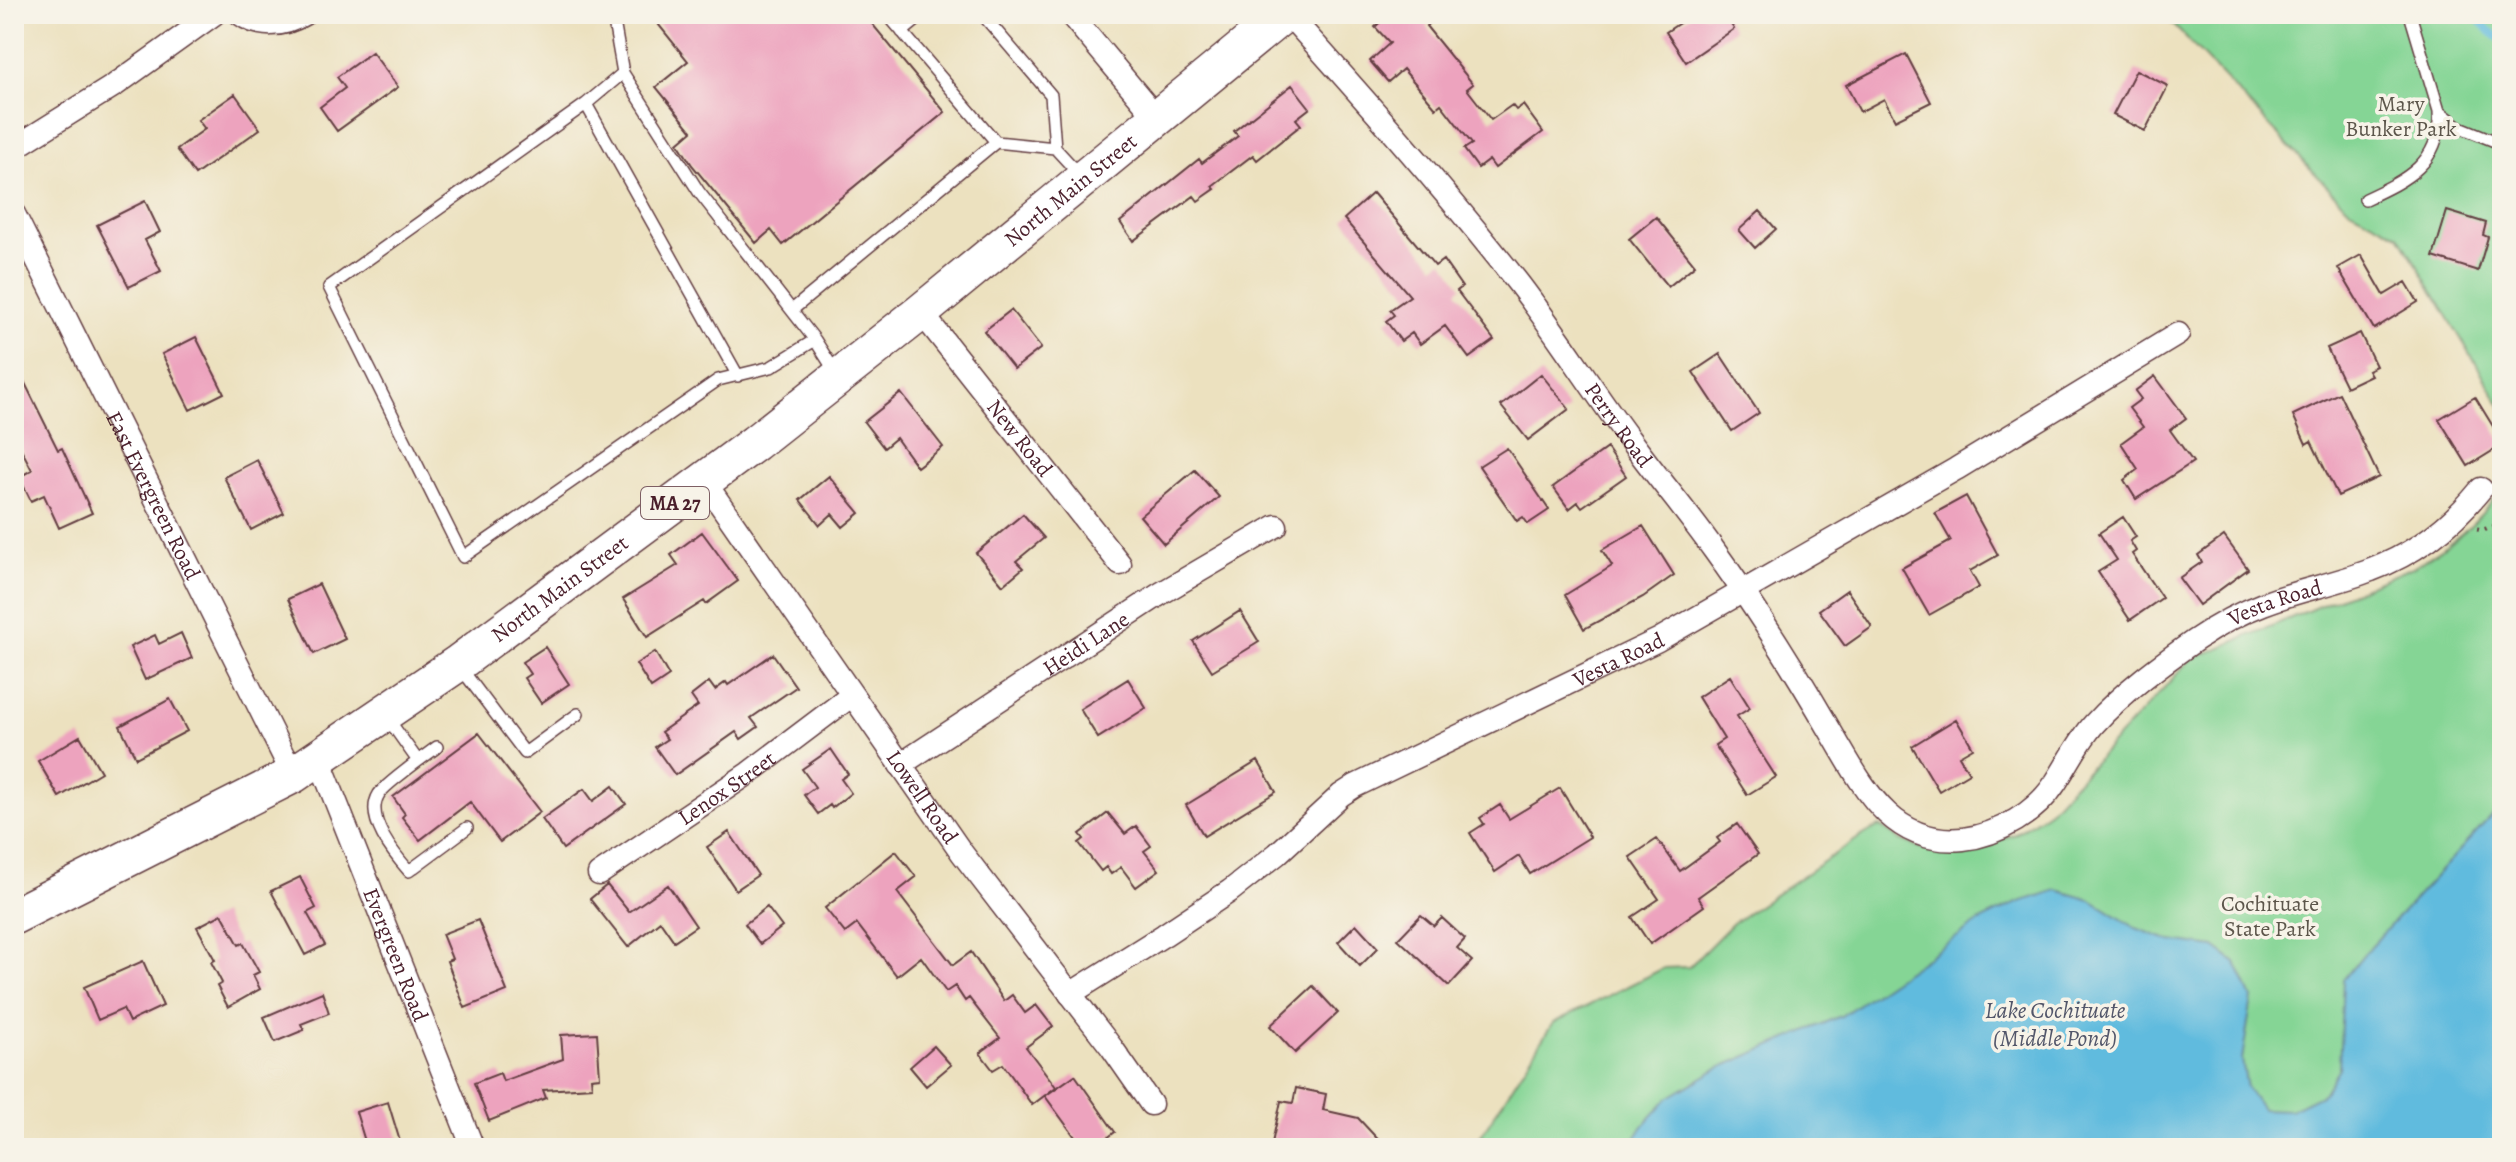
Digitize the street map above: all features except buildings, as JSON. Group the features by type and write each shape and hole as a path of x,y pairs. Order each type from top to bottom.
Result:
{"main road":[{"name":"North Main Street","path":"14,916 306,767 457,664 839,377 1286,14"}],"street":[{"path":"14,148 115,85 214,14"},
{"path":"240,14 259,24 285,24 304,14"},
{"path":"1070,14 1157,118"},
{"name":"Perry Road","path":"1286,14 1415,157 1522,289 1743,591 1867,790 1898,823 1910,831 1936,839"},
{"name":"East Evergreen Road","path":"14,214 306,767"},
{"name":"New Road","path":"921,312 1120,564"},
{"name":"Vesta Road","path":"1070,994 1230,891 1355,786 1624,657 1956,469 2178,334"},
{"name":"Lowell Road","path":"704,481 962,853 1151,1104"},
{"name":"Vesta Road","path":"1936,839 1978,836 2023,816 2048,793 2097,720 2183,649 2220,625 2264,603 2371,570 2399,557 2454,519 2481,489"},
{"name":"Heidi Lane","path":"900,765 1160,594 1276,526"},
{"name":"Lenox Street","path":"599,874 727,788 851,696"},
{"name":"Evergreen Road","path":"306,767 473,1148"}],"lane":[{"path":"615,14 623,73 699,192 815,340 839,377"},
{"path":"887,14 996,142 1055,148"},
{"path":"902,32 924,14"},
{"path":"982,14 1051,95 1055,148 1084,178"},
{"path":"2365,199 2399,183 2420,167 2438,136 2439,111 2410,14"},
{"path":"623,73 586,104 329,287 463,557 718,380 771,367 815,340"},
{"path":"586,104 738,376"},
{"path":"2439,111 2460,127 2502,144"},
{"path":"792,310 996,142"},
{"path":"457,664 525,753 578,714"},
{"path":"384,714 418,761"},
{"path":"437,747 379,794 375,810 382,835 409,871 467,828"}],"green space":[{"name":"Mary Bunker Park","path":"2163,14 2502,14 2502,407 2399,235 2350,210"},
{"name":"Cochituate State Park","path":"2502,488 2502,1148 1473,1148 1553,1023 1664,968 1689,967 1733,923 1879,826 1901,840 1940,851 1979,847 2015,834 2047,813 2190,660 2415,566 2463,532"}],"water":[{"name":"Lake Cochituate (Middle Pond)","path":"2502,809 2502,1148 1629,1148 1643,1126 1668,1098 1719,1068 1841,1016 1980,921 2017,903 2057,890 2091,900 2136,928 2171,941 2215,947 2236,963 2252,998 2242,1060 2247,1088 2262,1109 2290,1110 2323,1094 2339,1068 2343,980 2491,816"}],"waterway":[{"path":"2475,14 2488,30 2502,40"}]}
